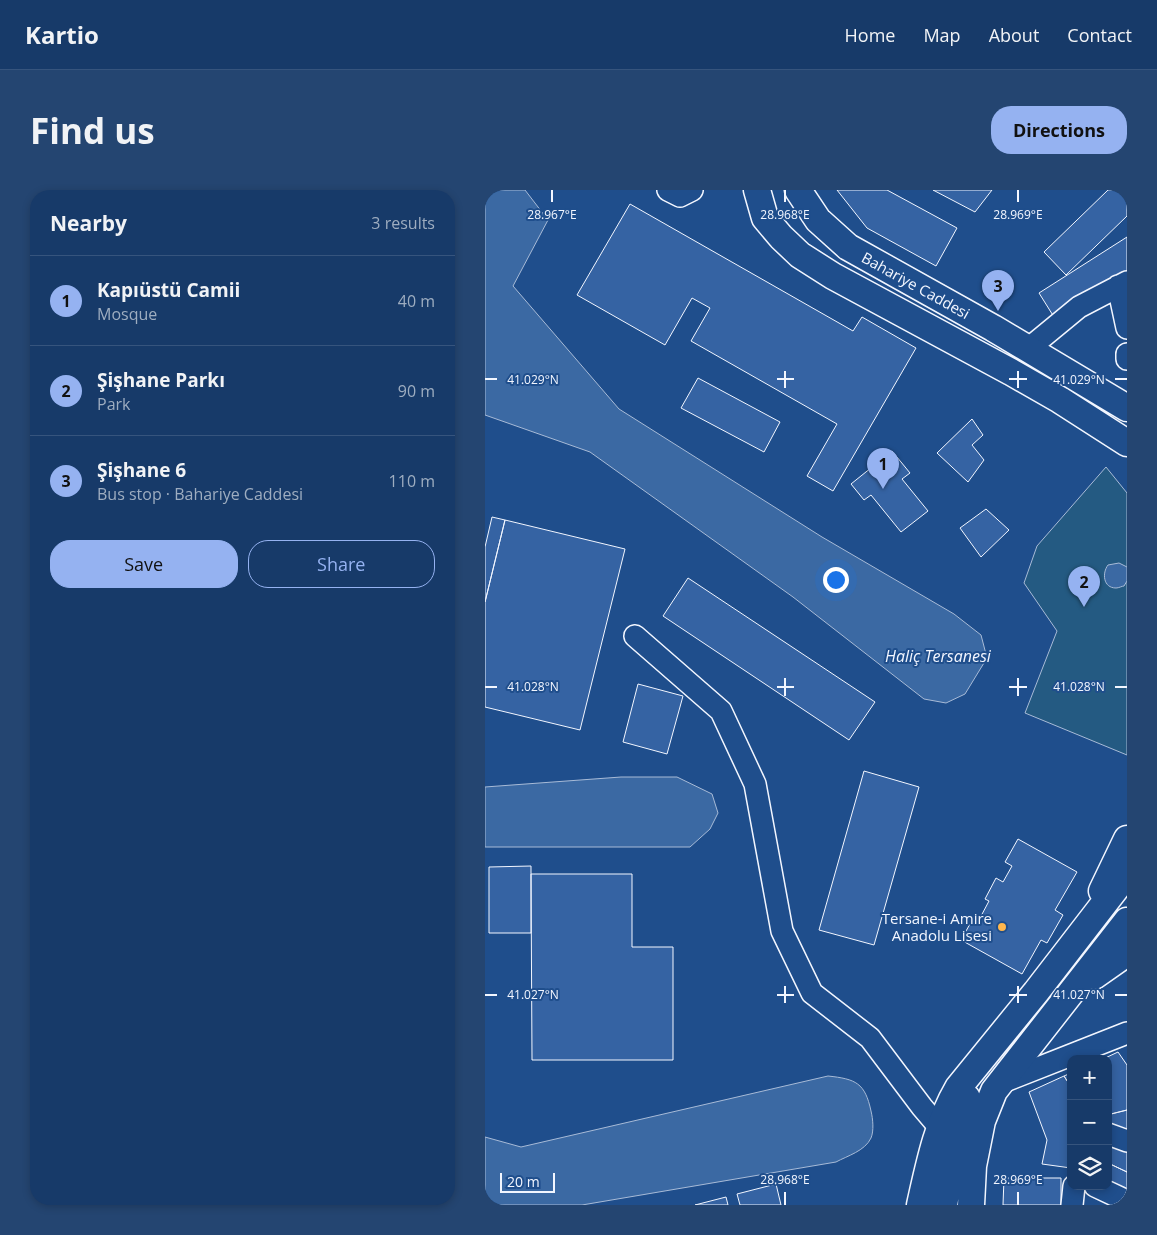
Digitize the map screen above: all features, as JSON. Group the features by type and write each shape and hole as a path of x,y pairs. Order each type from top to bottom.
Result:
{"main road":[{"path":"757,190 765,218 800,256 833,276 1011,372 1076,410 1127,443"},
{"name":"Bahariye Caddesi","path":"799,190 818,220 848,248 1028,349 1127,408"},
{"path":"1089,924 1108,877 1127,839"},
{"path":"920,1205 939,1127 948,1105 958,1088 1127,874"},
{"path":"971,1205 973,1166 982,1121 995,1091 1127,921"},
{"path":"1071,993 1127,953"},
{"path":"944,1205 965,1102 975,1075 991,1047"},
{"path":"977,1146 987,1205"}],"street":[{"path":"668,190 680,196 692,190"},
{"path":"1028,349 1079,306 1123,284 1127,328"},
{"path":"1127,354 1127,360"},
{"path":"635,636 721,711 755,784 782,931 812,993 870,1038 921,1107 939,1127"},
{"path":"1000,1083 1125,1038"},
{"path":"1112,1135 1127,1141"},
{"path":"1072,1205 1074,1190"},
{"path":"1104,1190 1127,1201"}],"shaded area":[{"path":"1106,467 1127,493 1127,755 1025,713 1057,631 1024,583 1037,546"}],"water":[{"name":"Haliç Tersanesi","path":"485,190 525,190 548,220 513,286 619,409 822,537 954,614 981,635 987,658 965,694 946,703 924,699 793,597 590,452 485,415"},
{"path":"1119,563 1127,567 1127,581 1124,586 1117,588 1108,586 1104,576 1106,568 1108,565"},
{"path":"621,777 677,777 712,794 718,813 710,829 690,847 485,847 485,787"},
{"path":"828,1076 852,1081 862,1088 869,1102 873,1121 872,1135 868,1143 860,1150 836,1162 582,1205 485,1205 485,1137 521,1147"}],"building":[{"path":"837,190 887,190 957,228 936,266 867,228"},
{"path":"933,190 992,190 975,212"},
{"path":"1108,190 1125,190 1127,192 1127,216 1066,275 1044,252"},
{"path":"630,204 853,331 862,317 916,348 833,491 807,476 837,424 691,341 710,308 692,298 665,345 577,295"},
{"path":"1127,237 1127,271 1054,317 1039,293"},
{"path":"698,378 780,422 764,452 681,408"},
{"path":"972,419 983,435 972,445 984,460 968,482 937,453"},
{"path":"892,451 910,473 902,479 928,511 901,532 871,495 864,500 851,484"},
{"path":"986,509 1009,530 981,557 960,528"},
{"path":"492,517 505,520 485,602 485,547"},
{"path":"505,520 625,549 580,730 485,707 485,602"},
{"path":"688,578 875,702 849,740 663,616"},
{"path":"638,684 683,696 667,754 623,742"},
{"path":"864,771 919,787 874,945 819,930"},
{"path":"1018,839 1077,872 1055,910 1063,915 1047,943 1041,940 1022,974 961,940 975,915 980,918 989,901 985,899 996,878 1003,882 1012,866 1005,862"},
{"path":"531,866 531,933 489,933 489,867"},
{"path":"531,874 632,874 632,947 673,947 673,1060 532,1060"},
{"path":"1118,1052 1127,1065 1127,1110 1112,1114 1112,1055"},
{"path":"1064,1076 1067,1081 1067,1167 1042,1164 1047,1140 1029,1092"},
{"path":"1127,1110 1127,1136 1112,1130 1112,1114"},
{"path":"1112,1145 1127,1152 1127,1172 1112,1165"},
{"path":"1112,1165 1127,1172 1127,1193 1112,1186"},
{"path":"1004,1178 1061,1178 1061,1205 1003,1205"},
{"path":"776,1184 781,1205 740,1205 737,1194"},
{"path":"726,1197 728,1205 695,1205"}],"place":[{"name":"Şişhane 6","path":"998,311"},
{"name":"Kapıüstü Camii","path":"883,489"},
{"name":"Şişhane Parkı","path":"1084,607"},
{"name":"Tersane-i Amire Anadolu Lisesi","path":"1002,927"}]}
